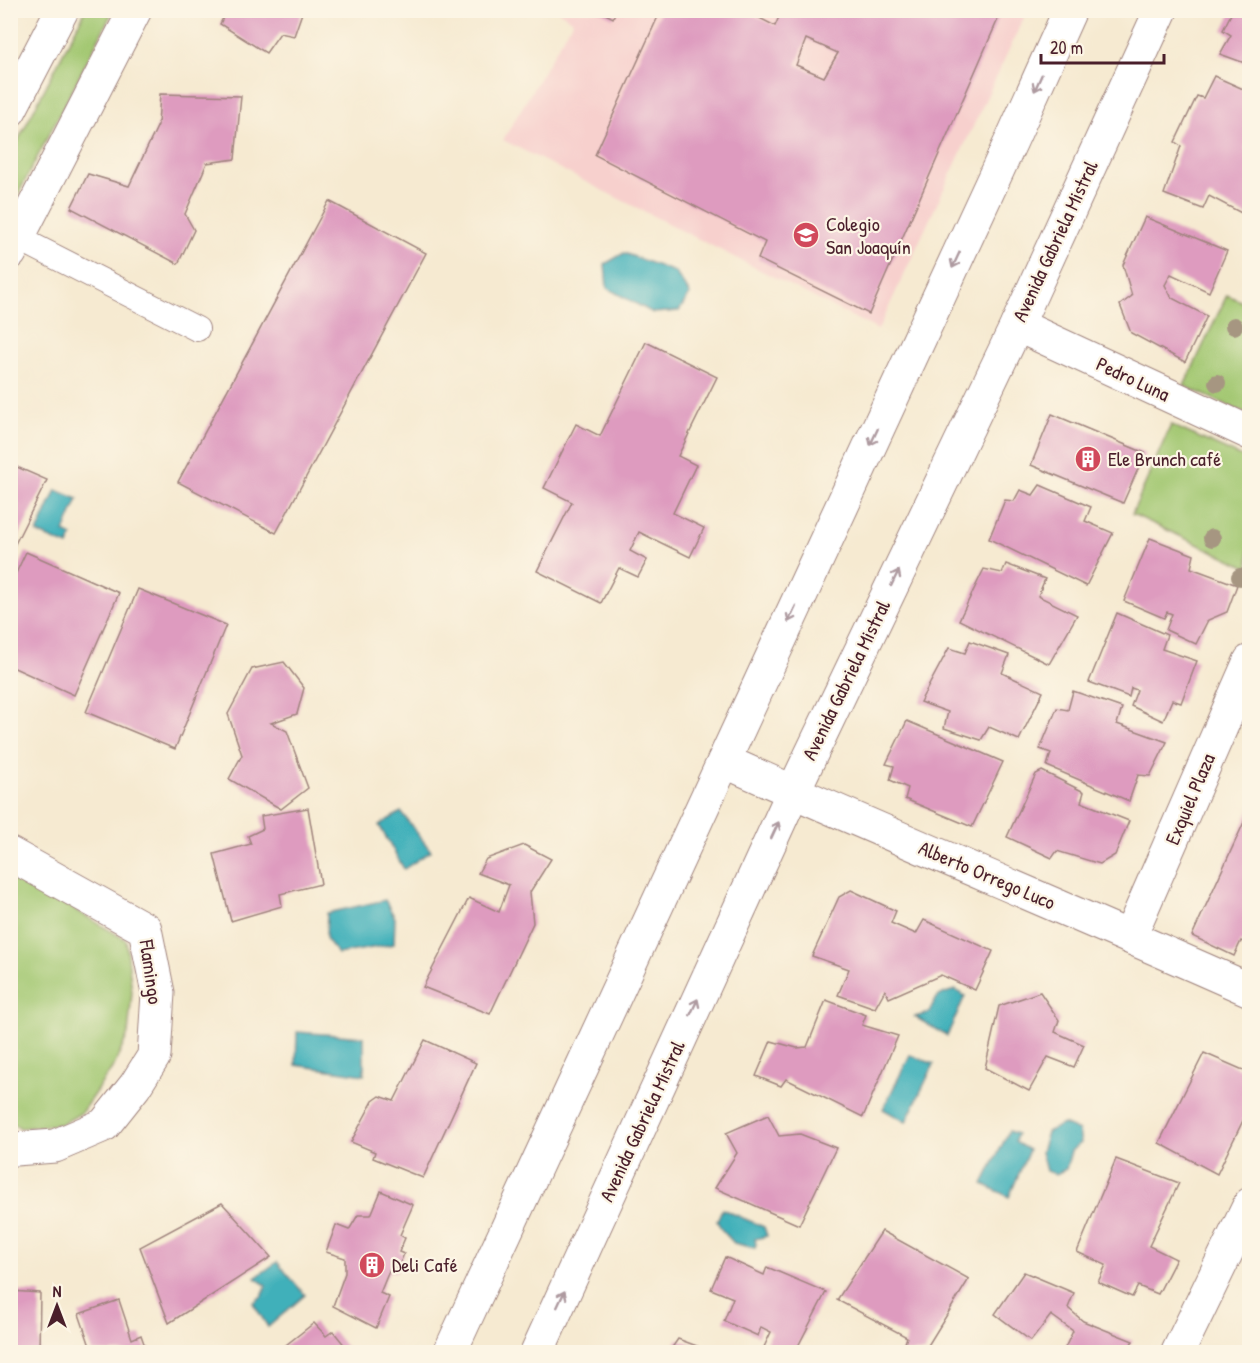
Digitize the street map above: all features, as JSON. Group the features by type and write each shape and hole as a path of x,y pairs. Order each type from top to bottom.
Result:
{"main road":[{"path":"10,110 62,10"},
{"path":"14,246 135,10"},
{"path":"450,1353 1070,10"},
{"name":"Avenida Gabriela Mistral","path":"537,1353 793,792 1017,325 1161,10"},
{"name":"Pedro Luna","path":"1017,325 1250,433"},
{"name":"Exquiel Plaza","path":"1130,936 1250,661"},
{"name":"Alberto Orrego Luco","path":"724,761 1250,990"},
{"name":"Flamingo","path":"10,854 145,930 158,993 154,1056 135,1086 104,1125 55,1146 15,1149 10,1146"},
{"path":"1178,1353 1250,1204"}],"lane":[{"path":"14,246 197,329"}],"shaded area":[{"name":"Colegio San Joaquín","path":"558,11 1027,11 878,330 503,140 573,21"}],"green space":[{"path":"85,11 113,11 11,208 11,154"},
{"path":"1227,295 1249,305 1249,415 1184,386"},
{"path":"1171,425 1249,460 1249,568 1132,514"},
{"path":"11,872 126,940 132,992 128,1034 115,1064 81,1113 62,1124 21,1128 11,1123"}],"water":[{"path":"624,253 675,272 690,294 679,311 653,313 607,288 605,264"},
{"path":"56,490 78,499 64,532 72,536 68,546 37,533"},
{"path":"401,812 431,851 404,869 379,825"},
{"path":"385,900 395,918 394,944 338,954 326,938 327,913"},
{"path":"956,990 965,996 947,1036 915,1017 929,1013 938,997"},
{"path":"297,1032 364,1037 364,1075 296,1065"},
{"path":"910,1055 934,1064 906,1122 883,1109"},
{"path":"1063,1124 1079,1131 1081,1143 1071,1151 1066,1169 1056,1174 1046,1171 1041,1152 1047,1132"},
{"path":"1009,1131 1017,1134 1015,1142 1029,1150 1009,1197 983,1184"},
{"path":"722,1209 764,1227 767,1236 755,1239 755,1248 734,1243 717,1221"},
{"path":"277,1262 305,1295 268,1327 253,1303 263,1295 266,1285 255,1278"}],"building":[{"path":"227,10 303,10 294,36 280,33 266,53 220,24"},
{"path":"598,10 616,10 613,18"},
{"name":"Colegio San Joaquín","path":"661,10 744,10 775,26 782,10 1002,10 869,314 758,259 765,242 595,155","holes":["806,39 838,53 824,77 796,65"]},
{"path":"1233,10 1250,10 1250,65 1220,54 1231,35 1223,30"},
{"path":"1214,76 1250,92 1250,138 1245,149 1250,150 1249,217 1209,196 1203,209 1164,194 1181,146 1175,142 1197,96 1203,98"},
{"path":"160,94 241,96 235,159 207,163 185,214 194,230 178,264 71,208 88,174 129,186 158,125"},
{"path":"329,201 426,253 276,533 178,482"},
{"path":"1145,217 1227,251 1209,292 1171,274 1165,285 1172,298 1207,316 1185,362 1131,333 1120,305 1132,296 1123,265"},
{"path":"646,342 717,377 678,456 696,465 673,513 704,528 690,557 639,532 630,551 647,560 638,577 619,568 601,603 537,571 572,502 544,488 576,424 600,436"},
{"name":"Ele Brunch café","path":"1052,414 1145,453 1123,503 1031,465"},
{"path":"10,464 47,480 10,554"},
{"path":"1040,485 1091,507 1085,521 1113,533 1086,586 989,539 1005,500 1014,501 1020,490 1033,495"},
{"path":"1150,538 1194,555 1191,568 1237,585 1227,612 1208,620 1196,644 1166,630 1172,614 1167,612 1164,618 1124,601"},
{"path":"26,552 119,593 74,695 10,666 10,622 13,616 10,614 10,586"},
{"path":"1006,564 1045,579 1038,596 1077,615 1049,664 959,620 984,569 1002,573"},
{"path":"138,589 226,625 175,749 86,712"},
{"path":"1117,613 1167,635 1162,649 1197,661 1181,703 1172,700 1163,721 1131,706 1137,690 1131,688 1129,697 1089,682"},
{"path":"970,641 1009,655 1002,673 1043,692 1019,740 989,727 981,740 944,728 948,712 920,702 949,648 965,653"},
{"path":"284,662 304,688 297,714 271,723 287,731 308,788 281,809 229,779 242,755 228,714 252,669"},
{"path":"1073,691 1122,708 1117,724 1167,742 1150,776 1138,775 1129,801 1047,766 1051,753 1040,749 1057,708 1068,710"},
{"path":"907,721 1003,762 972,827 905,799 908,788 890,780 894,766 886,764"},
{"path":"1042,771 1084,792 1081,802 1129,821 1115,855 1100,864 1057,851 1052,858 1007,837 1036,774"},
{"path":"308,808 321,884 280,894 282,906 231,921 214,854 251,844 248,836 263,829 261,816"},
{"path":"1250,809 1250,945 1241,941 1234,956 1192,936"},
{"path":"524,845 551,859 530,892 533,923 490,1014 423,987 469,898 499,912 509,885 478,873 486,859"},
{"path":"851,890 896,911 891,923 916,934 924,920 993,951 975,990 941,975 889,998 885,990 875,1008 838,995 849,969 812,956 839,897"},
{"path":"1040,992 1059,1020 1055,1032 1084,1045 1074,1067 1048,1057 1029,1091 985,1068 999,1006"},
{"path":"826,1000 866,1015 862,1025 898,1036 863,1117 786,1079 781,1086 756,1076 771,1041 797,1048 807,1047"},
{"path":"425,1040 476,1063 423,1178 373,1158 375,1152 351,1142 373,1101 380,1096 394,1101"},
{"path":"1204,1053 1250,1073 1250,1106 1217,1174 1159,1143"},
{"path":"768,1115 779,1136 800,1134 836,1148 799,1225 715,1188 737,1153 726,1133"},
{"path":"1116,1159 1179,1183 1149,1246 1176,1259 1158,1294 1138,1286 1132,1297 1098,1282 1106,1265 1077,1252"},
{"name":"Deli Café","path":"381,1191 413,1205 400,1235 405,1238 399,1252 404,1254 396,1272 389,1271 380,1293 389,1297 376,1328 333,1306 345,1273 345,1258 326,1252 336,1225 349,1230 358,1215 371,1215"},
{"path":"222,1203 271,1257 169,1323 140,1247"},
{"path":"882,1231 969,1279 924,1352 902,1352 907,1337 837,1300"},
{"path":"725,1257 764,1275 767,1267 826,1292 795,1352 776,1352 764,1347 771,1332 761,1327 758,1336 724,1321 733,1298 711,1289"},
{"path":"1024,1272 1074,1293 1068,1308 1083,1321 1133,1341 1125,1352 1063,1352 1073,1331 1051,1315 1031,1341 995,1314"},
{"path":"11,1291 40,1293 39,1352 10,1352"},
{"path":"119,1300 132,1339 141,1335 147,1352 92,1352 79,1314"},
{"path":"314,1323 326,1336 333,1331 350,1352 277,1352"},
{"path":"678,1339 713,1352 669,1352"}],"place":[{"name":"Colegio San Joaquín","path":"806,235"},
{"name":"Ele Brunch café","path":"1088,459"},
{"name":"Deli Café","path":"372,1265"}]}
